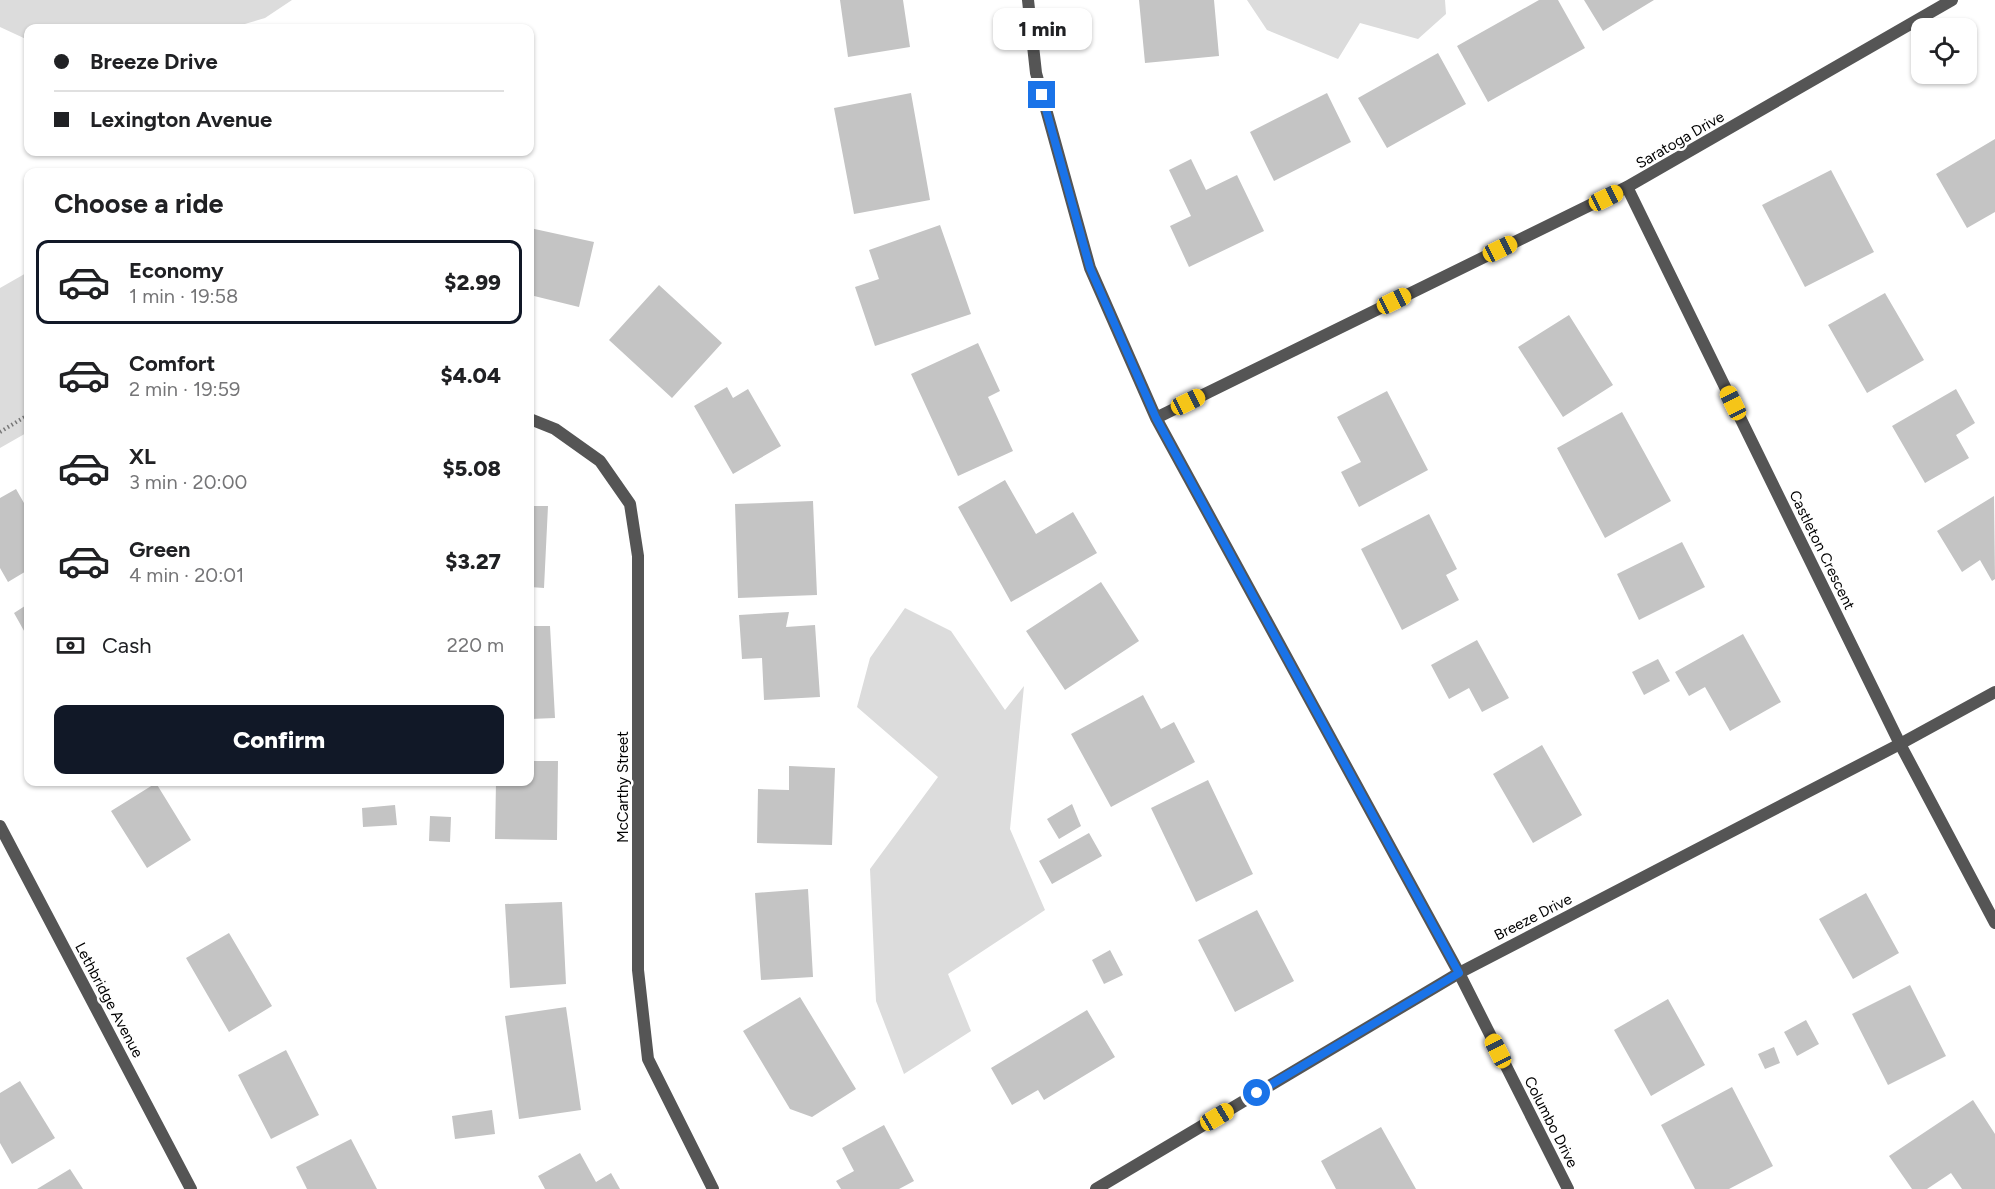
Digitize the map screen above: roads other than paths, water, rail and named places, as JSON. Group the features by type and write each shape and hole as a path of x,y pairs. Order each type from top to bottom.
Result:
{"street":[{"name":"Columbo Drive","path":"1028,0 1036,73 1090,268 1156,418 1459,973 1568,1189"},
{"name":"Saratoga Drive","path":"1156,418 1627,187 1952,0"},
{"name":"Castleton Crescent","path":"1627,187 1900,744 1995,923"},
{"name":"McCarthy Street","path":"534,421 555,429 600,461 630,504 638,556 638,970 648,1059 713,1189"},
{"name":"Breeze Drive","path":"1096,1189 1459,973 1900,744 1995,692"},
{"name":"Lethbridge Avenue","path":"0,826 191,1189"}]}
